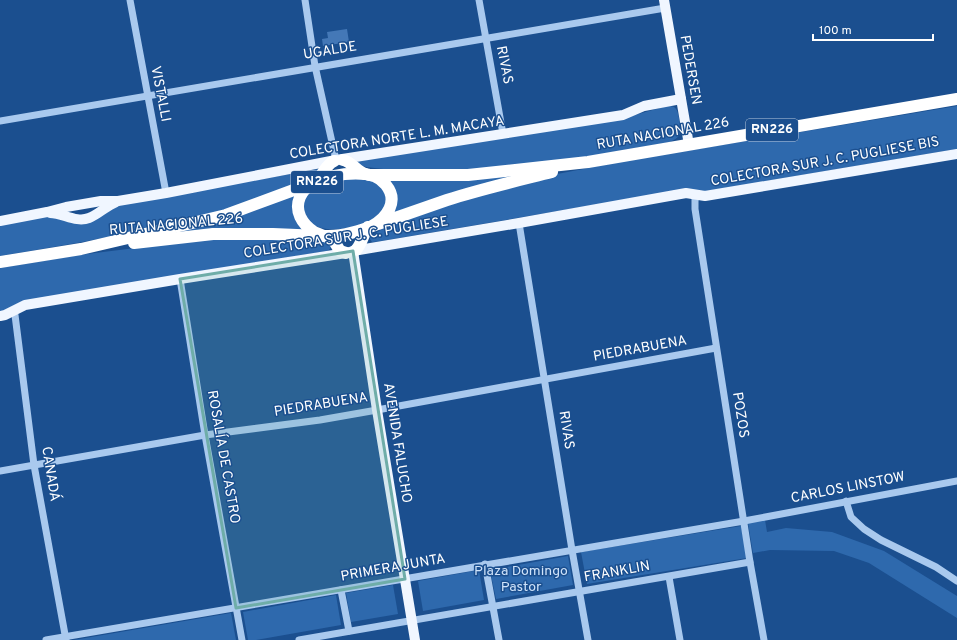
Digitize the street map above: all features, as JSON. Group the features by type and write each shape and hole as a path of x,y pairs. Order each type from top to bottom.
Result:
{"highway":[{"name":"RUTA NACIONAL 226","path":"81,249 226,215 334,176 357,174 468,174 588,162 957,99"},
{"path":"312,184 323,174 328,165 338,160 351,163 358,170 368,174"},
{"name":"RUTA NACIONAL 226","path":"0,262 81,249 198,235 260,233 323,236 351,233 493,186 588,162"},
{"name":"RUTA NACIONAL 226","path":"368,174 383,181 392,196 388,213 380,221 370,227"},
{"name":"RN226","path":"312,184 301,196 298,210 304,225 323,236"},
{"path":"323,236 334,242 340,250 352,251 360,247 363,236 370,227"}],"main road":[{"name":"PEDERSEN","path":"664,4 689,145"},
{"name":"COLECTORA NORTE L. M. MACAYA","path":"0,221 66,207 101,201 118,201 166,193 338,160 623,115 644,106 681,99"},
{"name":"COLECTORA SUR J. C. PUGLIESE BIS","path":"698,196 957,154"},
{"name":"COLECTORA SUR J. C. PUGLIESE","path":"0,316 25,305 519,223 686,193 698,196"},
{"name":"COLECTORA NORTE L. M. MACAYA","path":"47,212 58,213 74,219 85,219 90,218 109,205 118,201"},
{"name":"AVENIDA FALUCHO","path":"352,251 415,640"}],"street":[{"name":"VISTALLI","path":"130,0 166,193"},
{"path":"305,0 315,66 338,160"},
{"name":"RIVAS","path":"479,0 503,134"},
{"name":"UGALDE","path":"0,121 315,66 486,40 664,4"},
{"name":"POZOS","path":"698,196 695,199 695,209 750,562 764,640"},
{"name":"RIVAS","path":"519,223 588,640"},
{"name":"ROSALÍA DE CASTRO","path":"180,279 205,435 242,640"},
{"name":"CANADÁ","path":"12,312 15,315 34,465 66,638"},
{"name":"PIEDRABUENA","path":"0,471 205,435 320,420 716,348"},
{"name":"CARLOS LINSTOW","path":"744,521 957,481"},
{"path":"846,501 851,516 864,529 881,540 936,567 957,581"},
{"name":"PRIMERA JUNTA","path":"46,640 66,638 485,564 744,521"},
{"name":"FRANKLIN","path":"299,640 750,562"},
{"path":"485,564 499,640"},
{"path":"669,577 680,640"},
{"path":"342,590 348,631"}],"highlighted area":[{"path":"353,251 405,579 236,608 180,279"}],"green space":[{"path":"671,106 676,109 680,125 680,134 677,138 670,142 579,158 485,170 400,171 366,167 358,164 358,161 624,118"},
{"path":"957,106 957,149 707,191 682,190 381,241 372,242 370,239 371,236 384,228 424,211 552,175 614,163"},
{"path":"318,169 317,172 296,184 249,203 170,225 0,256 0,224 49,216 70,221 116,205"},
{"path":"535,171 393,215 387,177"},
{"path":"348,179 368,180 375,182 381,187 384,191 386,200 386,205 382,213 373,220 346,228 327,229 312,224 304,211 306,197 311,191 318,187"},
{"path":"295,193 304,231 174,234 191,228"},
{"path":"208,239 316,239 329,244 331,247 326,251 26,302 0,312 0,268 79,255"},
{"path":"765,520 767,532 786,528 832,532 884,551 957,596 957,618 869,563 834,551 770,550 753,553 748,523"},
{"path":"741,526 747,558 587,584 581,552"},
{"name":"Plaza Domingo Pastor","path":"568,556 573,585 496,599 490,570"},
{"name":"Plaza Domingo Pastor","path":"479,570 484,600 423,611 418,581"},
{"path":"393,585 398,614 351,622 346,593"},
{"path":"336,595 341,625 256,640 248,640 243,612"},
{"path":"231,613 236,640 74,640"}],"building":[{"path":"347,29 349,42 323,46 322,39 328,38 327,32"}]}
